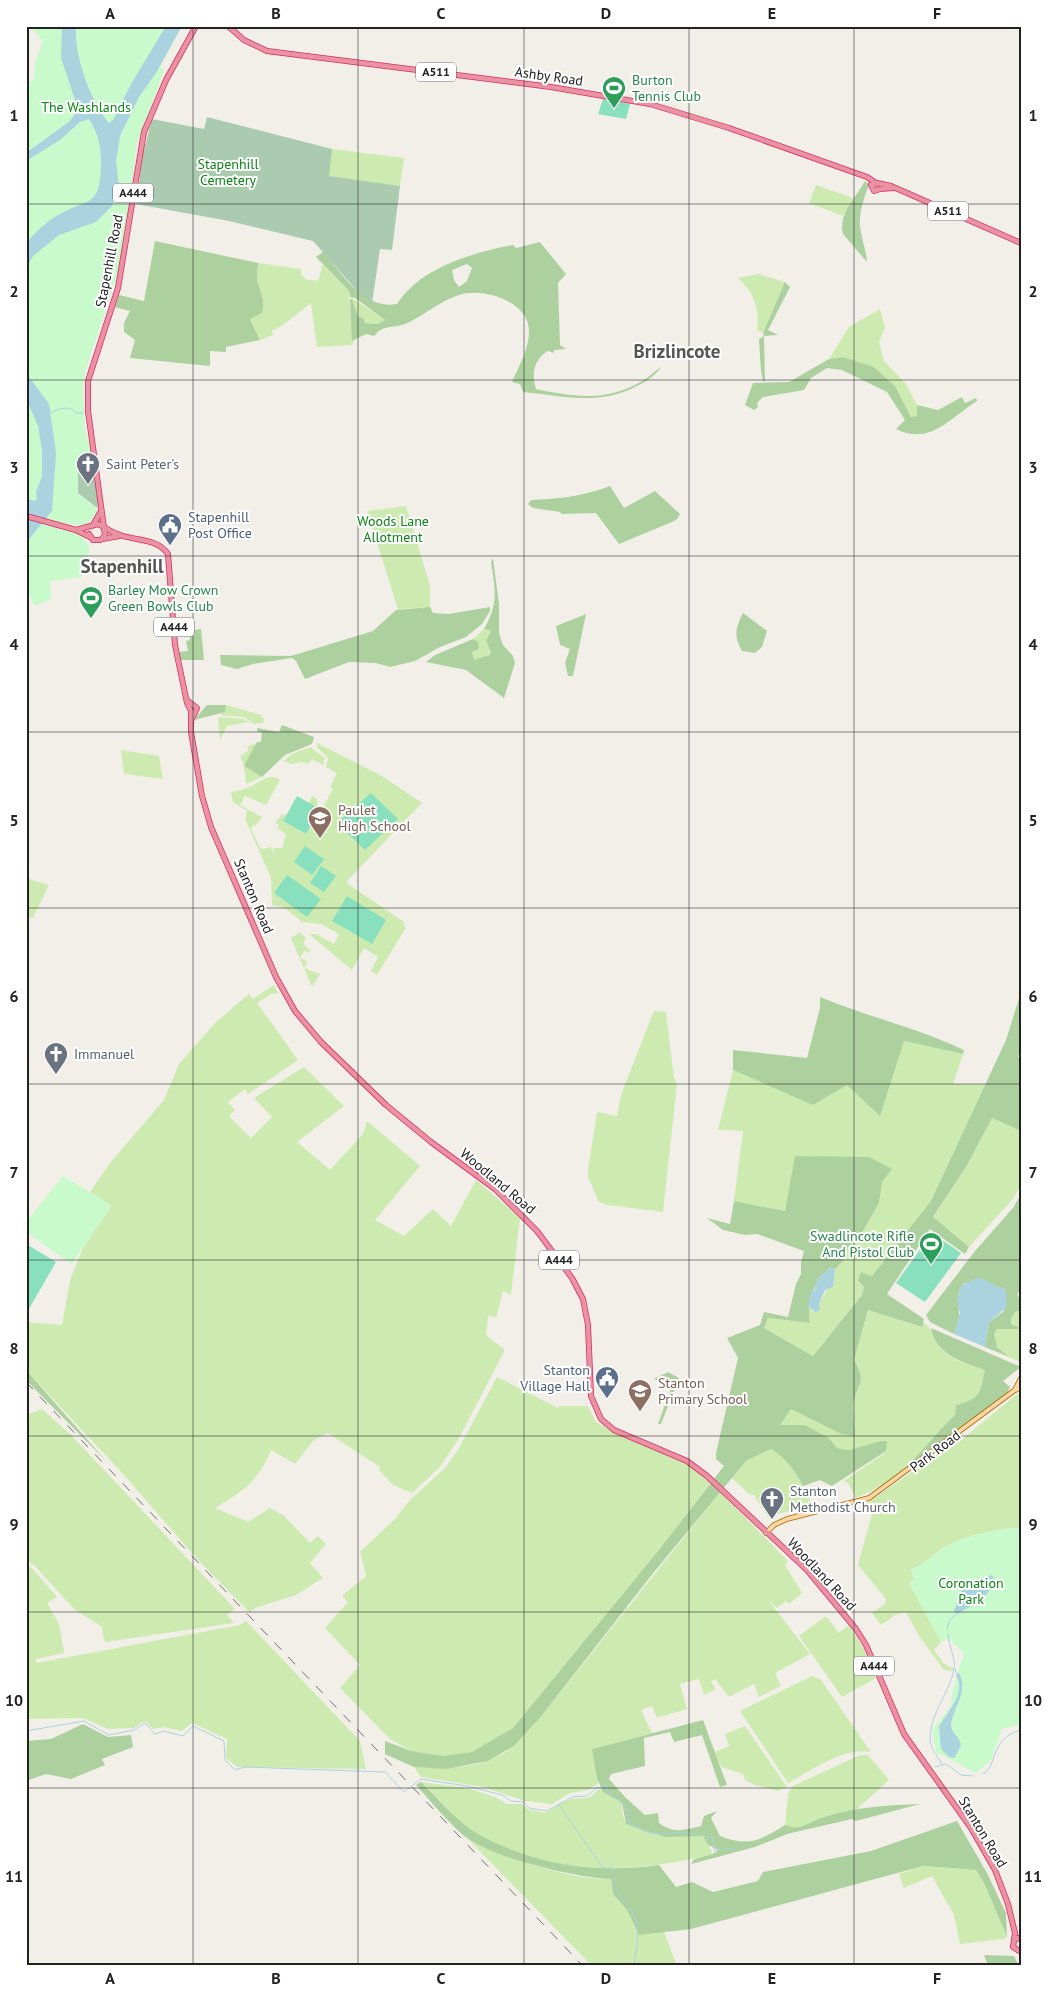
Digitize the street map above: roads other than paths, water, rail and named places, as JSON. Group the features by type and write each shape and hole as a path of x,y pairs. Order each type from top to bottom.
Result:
{"highway":[{"name":"Stapenhill Road","path":"104,528 88,411 88,381 92,363 118,288 144,132 166,80 196,26"},
{"name":"Ashby Road","path":"228,26 244,40 267,51 551,87 650,104 729,128 864,176 877,186 893,188 1021,243"},
{"path":"90,537 89,531 101,509"},
{"path":"26,516 76,530 96,541 102,539 105,533 104,528 100,525 76,530"},
{"name":"A444","path":"104,528 120,536"},
{"name":"A444","path":"102,539 120,536"},
{"name":"Stanton Road","path":"120,536 150,541 168,554 175,645 187,700 193,709 191,720 193,745 208,818 276,977 303,1023 340,1061"},
{"name":"Woodland Road","path":"340,1061 410,1125 510,1202 534,1227 572,1278 582,1295 586,1310 590,1389 593,1404 601,1418 614,1430 687,1461 713,1481 807,1570 856,1628 866,1645 898,1723 933,1774"},
{"name":"Stanton Road","path":"933,1774 967,1822 999,1879 1015,1933"},
{"path":"1015,1933 1021,1937"},
{"name":"A444","path":"1014,1940 1015,1933"},
{"path":"1021,1937 1014,1940 1014,1949 1021,1952"}],"main road":[{"name":"Park Road","path":"766,1533 774,1525 787,1519 869,1498 1016,1390 1020,1384"}],"water":[{"path":"62,26 76,26 78,50 85,77 96,103 109,123 113,120 131,84 166,26 182,26 156,73 139,97 120,136 116,161 119,187 112,206 96,222 59,235 33,256 26,269 26,243 54,218 91,199 96,194 100,177 100,145 95,129 89,119 80,122 60,140 26,161 26,153 70,121 78,109 61,58"},
{"path":"26,373 49,404 56,453 52,511 26,543 26,498 34,501 37,499 36,492 42,476 42,450 38,426 26,398"},
{"path":"830,1268 835,1269 833,1287 825,1290 819,1304 820,1309 816,1313 808,1306 811,1291 814,1291 818,1278"},
{"path":"977,1278 984,1279 1006,1289 1007,1307 989,1322 985,1347 954,1334 960,1313 957,1300 961,1286"},
{"path":"992,1575 995,1581 981,1603 957,1614 954,1611 963,1587 978,1579"},
{"path":"959,1673 962,1687 952,1718 951,1728 961,1746 954,1758 949,1757 941,1749 939,1727 958,1695 959,1682 956,1675"}],"waterway":[{"path":"49,413 66,408 77,413 83,413"},
{"path":"947,1630 949,1621 957,1614"},
{"path":"935,1754 931,1744 930,1733 932,1723 954,1669 954,1660 948,1634"},
{"path":"955,1669 957,1674"},
{"path":"26,1731 84,1721 109,1735 134,1730 145,1723 155,1734 164,1731 183,1736 193,1726 224,1741 225,1760 235,1770 245,1767 385,1772 404,1792 421,1779 467,1786 502,1795 511,1801 523,1802 529,1808 547,1811 572,1797 587,1796 596,1788 607,1786 608,1793 625,1805 630,1823 639,1828 647,1832 659,1834 679,1832 712,1837 715,1851 730,1848 734,1850"},
{"path":"983,1774 988,1770 1004,1739 1021,1730"},
{"path":"936,1755 942,1764"},
{"path":"935,1767 946,1764 961,1775 973,1776"},
{"path":"559,1805 603,1868 613,1868 613,1871"},
{"path":"613,1878 615,1889 631,1910 636,1921 637,1940 634,1966"}],"railway":[{"path":"26,1382 583,1966"}],"place":[{"name":"Burton Tennis Club","path":"614,109"},
{"name":"Saint Peter's","path":"88,485"},
{"name":"Stapenhill Post Office","path":"170,546"},
{"name":"Barley Mow Crown Green Bowls Club","path":"91,619"},
{"name":"Paulet High School","path":"320,839"},
{"name":"Immanuel","path":"56,1075"},
{"name":"Swadlincote Rifle And Pistol Club","path":"931,1265"},
{"name":"Stanton Village Hall","path":"607,1399"},
{"name":"Stanton Primary School","path":"640,1412"},
{"name":"Stanton Methodist Church","path":"772,1520"}],"district":[{"name":"Brizlincote","path":"677,351"},
{"name":"Stapenhill","path":"122,566"}],"park label":[{"name":"The Washlands","path":"86,107"},
{"name":"Stapenhill Cemetery","path":"228,172"},
{"name":"Woods Lane Allotment","path":"393,530"},
{"name":"Coronation Park","path":"971,1592"}]}
